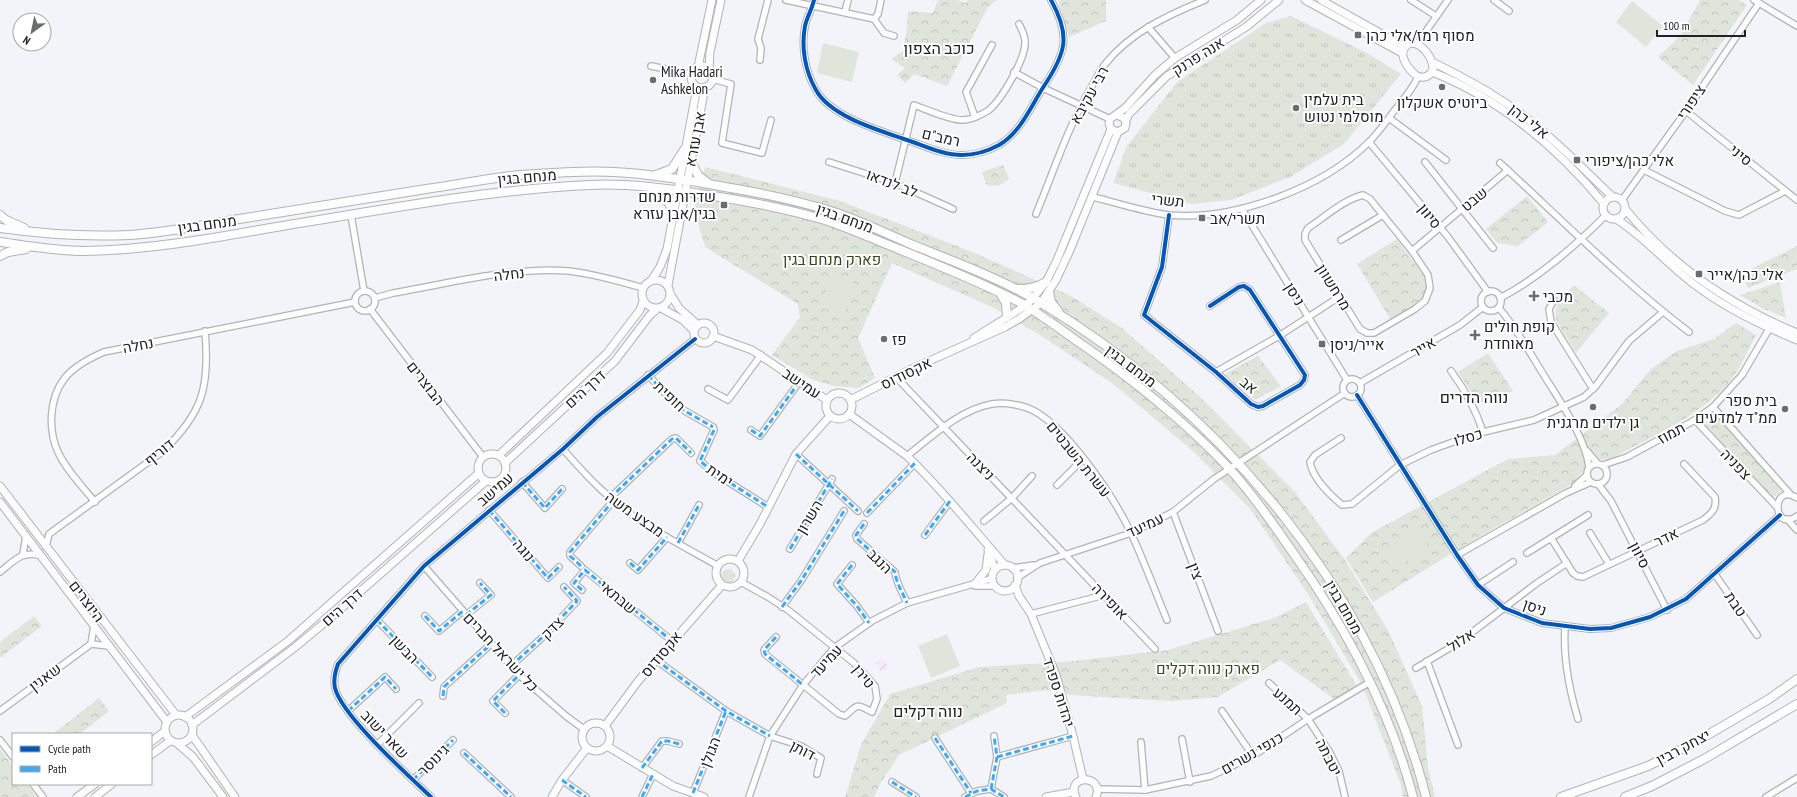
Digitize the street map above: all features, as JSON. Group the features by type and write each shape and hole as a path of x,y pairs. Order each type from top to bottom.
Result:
{"main road":[{"path":"650,175 659,174 672,169 684,150"},
{"path":"690,160 698,175 709,184"},
{"name":"מנחם בגין","path":"0,228 43,233 129,235 206,225 519,175 608,172 683,179 758,192 836,213 1014,288 1037,301 1062,316 1118,355 1153,382 1209,432 1279,510 1323,570 1343,602 1370,651 1396,705 1420,773 1426,797"},
{"name":"מנחם בגין","path":"0,242 42,248 82,251 176,244 467,196 521,190 620,184 681,191 754,203 829,222 959,274 999,292 1028,308 1111,364 1141,387 1198,438 1229,469 1266,513 1325,598 1343,629 1370,682 1401,752 1413,797"},
{"path":"645,186 659,193 670,204 674,211"},
{"path":"0,215 6,220 23,228 43,233"},
{"path":"0,256 17,250 42,248"},
{"path":"1014,288 1028,289 1038,287 1046,282"},
{"path":"999,292 1006,303 1007,317"},
{"path":"1049,292 1051,302 1062,316"},
{"name":"יצחק רבין","path":"1560,797 1648,766 1694,743 1769,699 1797,679"},
{"name":"יצחק רבין","path":"1625,797 1652,786 1706,758 1797,704"}],"street":[{"path":"691,74 698,67 712,0"},
{"path":"709,69 710,52 722,0"},
{"path":"760,60 761,48 758,39 768,0"},
{"path":"786,0 813,3 874,20 881,31 894,36"},
{"path":"845,12 848,0"},
{"path":"874,20 878,14 881,0"},
{"name":"רמב\"ם","path":"813,3 805,25 803,49 808,72 816,91 832,106 848,117 872,128 946,153 962,155 986,151 1000,145 1016,132 1058,65 1064,45 1063,28 1058,12 1051,0"},
{"name":"רבי עקיבא","path":"1036,214 1080,106 1106,63 1148,27 1170,14 1204,0"},
{"name":"אנה פרנק","path":"1117,114 1155,75 1175,58 1237,20 1261,0"},
{"name":"אנה פרנק","path":"1126,120 1129,114 1167,76 1246,26 1279,0"},
{"path":"1305,0 1403,50"},
{"path":"1321,0 1403,50"},
{"path":"1411,0 1436,16"},
{"path":"1417,44 1448,0"},
{"path":"1494,0 1509,12"},
{"path":"1756,2 1797,26"},
{"name":"ציפורי","path":"1622,200 1686,111 1756,2"},
{"path":"895,183 914,105 953,118 964,120 988,111 995,104 1024,52 1026,42 1019,24"},
{"path":"1148,27 1175,58"},
{"path":"1410,43 1417,44 1423,48 1432,62 1432,72 1424,78 1418,77 1404,61 1403,50 1410,43"},
{"path":"975,117 966,92 992,45"},
{"name":"אלי כהן","path":"1432,62 1488,90 1523,115 1556,143 1613,197"},
{"path":"651,66 691,74"},
{"path":"691,74 692,81 697,87 705,87 710,84 712,74 709,69 704,66 698,67"},
{"path":"1014,72 1043,88 1110,119"},
{"name":"אלי כהן","path":"1432,72 1464,86 1513,117 1551,149 1590,187 1604,204"},
{"name":"תשרי","path":"1093,197 1140,209 1169,214 1202,215 1242,209 1276,197 1308,184 1338,167 1369,142 1414,86 1418,77"},
{"path":"712,79 731,84 722,143 762,153 771,120"},
{"name":"אבן עזרא","path":"681,191 684,150 697,87"},
{"name":"אבן עזרא","path":"683,179 690,160 705,87"},
{"name":"סיני","path":"1686,111 1797,200"},
{"path":"1117,114 1122,116 1126,120 1125,128 1118,132 1093,197 1070,250 1049,292 1037,301 1111,129 1109,124 1110,119 1117,114"},
{"path":"1389,118 1446,160"},
{"path":"1111,129 1118,132"},
{"name":"סיוון","path":"1369,142 1439,227 1488,292"},
{"name":"לב לנדאו","path":"829,162 895,183 953,209"},
{"path":"1424,162 1493,248"},
{"path":"1500,163 1582,239 1664,312 1689,332"},
{"name":"שבט","path":"1412,251 1508,170"},
{"path":"1644,170 1732,214 1739,215 1746,213 1785,191"},
{"path":"681,191 674,211 664,259 651,281 643,288 642,292 643,301 649,307 659,308 683,320 699,342 709,342 713,336 713,330 708,324 703,323 698,325 694,335"},
{"path":"681,191 668,286 671,295 679,308 698,325"},
{"name":"מרחשוון","path":"1383,215 1370,198 1363,196 1356,197 1308,228 1305,234 1305,240 1360,329 1367,333 1374,333 1415,309 1425,301 1430,288 1428,275 1412,251"},
{"path":"1797,333 1750,311 1716,292 1646,233 1626,210 1622,200 1613,197 1606,200 1603,210 1606,215 1612,219 1616,219 1634,231 1695,285 1738,313 1769,329 1797,340"},
{"name":"ניסן","path":"1242,209 1348,380"},
{"path":"1616,219 1622,216 1626,210"},
{"name":"אב","path":"1169,214 1162,267 1144,315 1216,372 1251,404 1258,407 1263,406 1300,385 1304,380 1305,375 1250,290 1244,286 1239,287 1210,306"},
{"path":"351,215 364,290"},
{"path":"1341,240 1383,215 1412,251"},
{"path":"1500,298 1542,272 1582,239 1606,215"},
{"name":"נחלה","path":"375,298 393,293 498,275 545,270 588,274 643,288"},
{"path":"651,281 660,280 668,286"},
{"path":"364,290 370,291 375,298 374,306 370,309 361,310 355,302 356,296 364,290"},
{"path":"1488,292 1497,293 1501,304 1499,308 1491,311 1483,307 1482,298 1488,292"},
{"path":"659,308 667,304 671,295"},
{"name":"אב","path":"1216,372 1279,336 1339,297"},
{"path":"1554,300 1548,309 1551,322 1593,389"},
{"name":"דרך הים","path":"498,455 607,353 640,310 643,301"},
{"name":"אקסודוס","path":"850,400 896,377 1005,327 1037,301"},
{"name":"נחלה","path":"94,502 64,462 54,443 52,432 52,408 56,397 64,379 80,364 104,352 355,302"},
{"name":"אייר","path":"1360,383 1460,325 1483,307"},
{"name":"דרך הים","path":"505,463 615,362 650,315 659,308"},
{"name":"אקסודוס","path":"962,346 1007,317 1028,308"},
{"path":"1499,308 1516,330 1564,407 1582,444 1589,467 1587,475 1566,493"},
{"name":"הבוצרים","path":"370,309 483,457"},
{"name":"כסלו","path":"1341,438 1315,455 1310,462 1311,470 1332,496 1342,505 1352,504 1400,465 1455,441 1484,432 1534,420 1584,397 1593,389 1629,341 1664,312"},
{"name":"תמוז","path":"1604,466 1627,457 1695,420 1714,407 1742,375 1769,329"},
{"name":"דוריף","path":"49,534 162,452 178,437 190,422 198,408 205,384 208,357 205,331"},
{"name":"עמישב","path":"334,679 338,664 424,566 694,335"},
{"name":"עמישב","path":"713,336 752,350 761,355 827,400"},
{"path":"708,389 728,400 761,355"},
{"path":"1451,370 1463,388 1478,416 1484,432"},
{"name":"חופית","path":"648,375 678,407 714,429"},
{"name":"ניצנה","path":"896,377 1064,554"},
{"path":"1353,379 1360,383 1360,391 1357,395 1352,397 1345,393 1343,387 1348,380 1353,379"},
{"path":"751,430 760,436 800,381"},
{"path":"1238,463 1345,393"},
{"path":"833,394 845,394 850,400 852,407 849,414 842,418 834,418 830,416 826,408 827,400 833,394"},
{"name":"ניסן","path":"1357,395 1457,556 1478,585 1504,608 1542,623 1590,629 1611,628 1640,621 1667,610 1686,599 1780,515"},
{"name":"עשרת השבטים","path":"907,456 962,415 991,404 1008,403 1034,411 1048,419 1083,459 1114,502 1131,533"},
{"name":"צפניה","path":"1714,407 1794,497"},
{"path":"849,414 915,463 950,501 975,529 1008,566 1016,572 1016,581 1008,590 1000,589 996,586 992,578 995,570 987,548 975,529"},
{"path":"738,561 760,524 796,454 830,416"},
{"name":"צפניה","path":"1695,420 1777,507"},
{"name":"ימית","path":"714,429 700,461 716,474 768,507"},
{"name":"ימית","path":"612,499 672,439 676,438 691,453"},
{"path":"1582,444 1597,464"},
{"name":"מבצע משה","path":"562,449 594,484 612,499 644,523 718,566"},
{"path":"489,454 498,455 505,463 505,473 501,478 492,482 486,481 479,473 478,464 483,457 489,454"},
{"name":"השרון","path":"796,454 831,482 858,511"},
{"name":"תמוז","path":"1608,473 1627,457"},
{"path":"1056,485 1083,459"},
{"path":"868,513 915,463"},
{"name":"עמיעד","path":"1016,581 1040,564 1064,554 1131,533 1173,512 1238,463"},
{"path":"1457,556 1566,493 1606,479 1608,473 1604,466 1597,464 1589,467"},
{"name":"אדר","path":"1551,538 1577,576 1582,577 1703,520 1714,510 1716,504 1715,498 1684,464"},
{"name":"דרך הים","path":"185,717 288,641 479,473"},
{"path":"1587,475 1594,483"},
{"path":"984,521 1012,498 1032,476"},
{"name":"סיוון","path":"1606,479 1611,501"},
{"name":"דרך הים","path":"192,725 294,648 323,624 486,481"},
{"path":"522,482 546,508 562,489"},
{"name":"השרון","path":"790,549 831,482"},
{"name":"סיוון","path":"1594,483 1611,501 1667,610"},
{"name":"היוצרים","path":"0,486 176,716"},
{"path":"1794,497 1785,496 1780,499 1777,507 1780,515 1787,519 1797,530"},
{"path":"581,566 570,556 570,552 612,499"},
{"path":"925,534 950,501"},
{"name":"היוצרים","path":"0,502 167,722"},
{"path":"678,543 699,505"},
{"name":"נוגה","path":"489,510 548,578 560,567"},
{"path":"782,607 801,581 844,511"},
{"name":"צין","path":"1173,512 1218,631"},
{"path":"1527,553 1588,515"},
{"path":"1787,519 1797,516"},
{"name":"הנגב","path":"864,524 857,531 857,539 895,572 895,579 902,590 907,603"},
{"path":"34,531 49,534 46,547"},
{"path":"1131,533 1167,620"},
{"path":"1590,533 1609,564"},
{"path":"23,554 26,536"},
{"path":"630,563 638,570 667,537"},
{"path":"975,584 986,570 988,560 987,548"},
{"path":"0,572 23,554 34,554 41,556"},
{"name":"אופירה","path":"1064,554 1155,649"},
{"path":"727,560 738,561 744,571 741,582 730,588 722,585 716,574 718,566 727,560"},
{"path":"1478,585 1513,562"},
{"path":"1504,608 1567,563"},
{"name":"עמיעד","path":"1008,566 1040,564"},
{"path":"852,565 837,584 857,606 869,623"},
{"name":"כל ישראל חברים","path":"424,566 519,675 584,730"},
{"path":"995,570 1008,566"},
{"name":"שבתאי","path":"582,590 574,582 585,570 672,641"},
{"name":"טבת","path":"1714,574 1757,635"},
{"name":"עמיעד","path":"749,797 770,736 803,685 834,648 869,623 907,603 992,578"},
{"name":"יהדות ספרד","path":"1016,581 1017,592 1029,611 1056,675 1083,779"},
{"path":"741,582 768,596 834,648"},
{"path":"425,616 439,631 491,595 480,583"},
{"name":"אקסודוס","path":"605,726 639,680 722,585"},
{"name":"עמיעד","path":"963,587 996,586"},
{"name":"צדק","path":"511,666 545,635 577,601 564,587"},
{"name":"יהדות ספרד","path":"1008,590 1029,611"},
{"path":"1029,611 1104,595"},
{"name":"אלול","path":"1416,668 1458,644 1504,608"},
{"name":"הבשן","path":"377,620 432,678"},
{"path":"94,626 91,644 110,646"},
{"path":"1565,627 1564,643 1570,692 1578,718"},
{"path":"776,637 764,650 765,654 803,685"},
{"name":"שאנין","path":"0,711 91,644"},
{"path":"443,696 444,687 492,644"},
{"name":"טירן","path":"803,685 842,716 847,714 854,706 858,705 872,712 877,699 875,686 854,663 834,648"},
{"path":"656,660 726,711 770,736"},
{"path":"1427,661 1458,745"},
{"path":"504,713 493,701 519,675"},
{"path":"348,711 385,677 396,689"},
{"name":"שאר ישוב","path":"334,679 335,689 348,711 378,744 431,797"},
{"name":"כנפי נשרים","path":"1097,789 1144,790 1190,782 1211,776 1253,756 1308,719 1370,682"},
{"name":"תמנע","path":"1269,683 1308,719"},
{"path":"378,744 419,703"},
{"name":"הגולן","path":"693,793 726,711"},
{"path":"1222,711 1253,756"},
{"path":"152,741 164,731 167,722 176,716 185,717 192,725 192,736 235,797"},
{"name":"יטבתה","path":"1308,719 1330,753 1339,771 1345,797"},
{"path":"596,723 605,726 610,735 607,746 595,751 587,748 583,741 584,730 596,723"},
{"path":"164,731 170,740 178,744 193,757 223,797"},
{"path":"178,744 186,742 192,736"},
{"name":"דותן","path":"770,736 802,746 821,758 817,774"},
{"path":"991,789 997,757 994,736"},
{"path":"997,757 1073,736"},
{"path":"935,738 971,793"},
{"path":"1182,739 1190,782"},
{"path":"0,740 12,756"},
{"path":"152,754 170,740"},
{"name":"גינוסר","path":"413,780 453,740"},
{"path":"642,768 662,741 679,744"},
{"path":"1141,742 1144,790"},
{"path":"607,746 673,786 704,797"},
{"path":"552,797 562,780 587,748"},
{"name":"גינוסר","path":"464,753 511,797"},
{"path":"642,797 652,774"},
{"path":"1766,797 1797,778"},
{"path":"1046,797 1075,794 1076,784 1083,779 1092,781 1097,789 1096,797"},
{"path":"562,780 586,797"},
{"path":"892,782 916,797"},
{"path":"34,785 43,797"},
{"path":"77,797 94,785"},
{"path":"95,797 111,785"},
{"path":"966,797 971,793 991,789 1004,797"}],"shaded area":[{"path":"883,659 889,668 881,672 876,663"}],"green space":[{"path":"938,0 958,0 965,3 968,0 997,0 988,7 947,86 914,74 905,83 897,75 905,68 891,59 903,51 908,11 933,13"},
{"path":"1106,0 1106,21 1069,37 1058,1"},
{"path":"1700,0 1739,0 1747,5 1693,85 1658,57 1681,35"},
{"path":"1632,1 1663,26 1646,47 1616,22"},
{"path":"1291,16 1367,53 1401,74 1344,144 1290,177 1231,200 1192,204 1113,183 1127,146 1177,82 1266,23"},
{"path":"823,43 859,52 852,82 817,73"},
{"path":"1003,165 1009,179 998,185 992,186 986,184 982,172"},
{"name":"פארק מנחם בגין","path":"705,167 840,201 975,253 1071,296 1122,328 1197,394 1295,492 1345,560 1389,632 1422,706 1428,768 1435,797 1403,797 1401,785 1362,685 1308,594 1251,510 1193,451 1112,383 1040,335 992,307 892,263 858,338 875,378 859,388 834,386 813,380 772,355 800,317 798,304 705,247 694,210"},
{"path":"1527,196 1548,222 1518,246 1497,243 1486,229"},
{"path":"1397,239 1428,283 1427,292 1422,303 1392,322 1357,264"},
{"path":"1797,246 1797,269 1748,288 1741,274"},
{"path":"835,274 859,286 842,318 818,305"},
{"path":"1780,282 1786,318 1762,308 1740,295"},
{"path":"1574,285 1609,313 1576,353 1556,319 1558,304"},
{"path":"1736,323 1756,335 1734,376 1710,401 1679,422 1615,457 1591,463 1572,484 1465,545 1373,602 1346,558 1371,533 1508,459 1555,455 1622,404 1651,369 1677,351 1714,339"},
{"path":"1488,353 1513,391 1478,403 1458,372"},
{"path":"1258,356 1281,386 1255,400 1225,374"},
{"path":"1716,416 1783,489 1772,499 1704,424"},
{"path":"1417,528 1429,548 1394,569 1382,549"},
{"path":"728,569 733,571 735,576 733,581 728,583 723,581 721,576 723,571"},
{"name":"פארק נווה דקלים","path":"1306,602 1358,688 1334,699 1280,660 1218,697 1170,701 1071,695 1047,690 1006,695 1007,703 899,755 880,784 874,797 845,797 861,745 890,694 979,667 1065,662 1168,650 1274,618"},
{"path":"34,616 42,626 0,658 0,642"},
{"path":"947,634 960,666 931,678 918,646"},
{"path":"99,698 109,711 81,733 54,733"},
{"path":"0,749 12,765 12,785 28,785 37,797 0,797"}],"marked path":[{"path":"648,375 678,407 713,427"},
{"path":"751,430 760,436 800,381"},
{"path":"714,430 700,461 716,474 768,507"},
{"path":"610,498 672,439 676,438 691,453"},
{"path":"796,454 858,511"},
{"path":"867,513 915,463"},
{"path":"790,549 832,479"},
{"path":"522,482 545,508 562,489"},
{"path":"581,566 570,556 570,552 613,501"},
{"path":"925,535 950,501"},
{"path":"678,543 699,505"},
{"path":"489,510 548,578 559,567"},
{"path":"782,607 801,581 844,511"},
{"path":"864,524 856,535 857,539 895,572 898,584 907,603"},
{"path":"630,563 638,570 667,537"},
{"path":"852,565 837,584 857,606 869,623"},
{"path":"582,590 574,583 585,570 672,641"},
{"path":"466,615 491,595 480,583"},
{"path":"511,666 545,635 577,601 564,587"},
{"path":"425,616 439,631 463,611"},
{"path":"377,620 432,677"},
{"path":"776,637 764,650 765,654 803,685"},
{"path":"443,696 444,687 491,644"},
{"path":"656,660 726,711 770,736"},
{"path":"505,713 493,701 519,675"},
{"path":"348,711 385,677 396,689"},
{"path":"693,793 726,711"},
{"path":"991,789 997,757 994,736"},
{"path":"997,757 1073,736"},
{"path":"935,738 971,793"},
{"path":"413,780 453,740"},
{"path":"642,768 662,741 679,744"},
{"path":"464,753 511,797"},
{"path":"642,797 653,774"},
{"path":"562,780 586,797"},
{"path":"892,782 916,797"},
{"path":"965,797 977,791 991,789 1004,797"}],"cycle path":[{"path":"814,0 805,26 803,42 809,75 816,90 823,99 843,115 856,121 940,152 955,155 986,151 999,145 1007,140 1025,118 1057,64 1061,54 1063,34 1061,24 1051,0"},
{"path":"1169,215 1162,267 1144,315 1216,372 1251,404 1258,407 1263,406 1300,385 1304,380 1305,375 1250,290 1244,286 1239,287 1210,306"},
{"path":"431,797 377,745 362,729 340,700 334,682 338,664 424,566 563,449 597,417 695,339"},
{"path":"1357,395 1457,555 1478,585 1504,608 1542,623 1590,629 1611,628 1650,617 1686,599 1780,515"}],"place":[{"name":"מסוף רמז/אלי כהן","path":"1358,35"},
{"name":"Mika Hadari Ashkelon","path":"653,80"},
{"name":"ביוטיס אשקלון","path":"1442,87"},
{"name":"בית עלמין מוסלמי נטוש","path":"1296,108"},
{"name":"אלי כהן/ציפורי","path":"1577,160"},
{"name":"שדרות מנחם בגין/אבן עזרא","path":"724,205"},
{"name":"תשרי/אב","path":"1202,218"},
{"name":"אלי כהן/אייר","path":"1699,274"},
{"name":"מכבי","path":"1534,296"},
{"name":"קופת חולים מאוחדת","path":"1475,335"},
{"name":"פז","path":"884,339"},
{"name":"אייר/ניסן","path":"1322,344"},
{"name":"גן ילדים מרגנית","path":"1593,407"},
{"name":"בית ספר ממ\"ד למדעים","path":"1785,409"}],"district":[{"name":"כוכב הצפון","path":"939,48"},
{"name":"נווה הדרים","path":"1474,397"},
{"name":"נווה דקלים","path":"928,711"}]}
